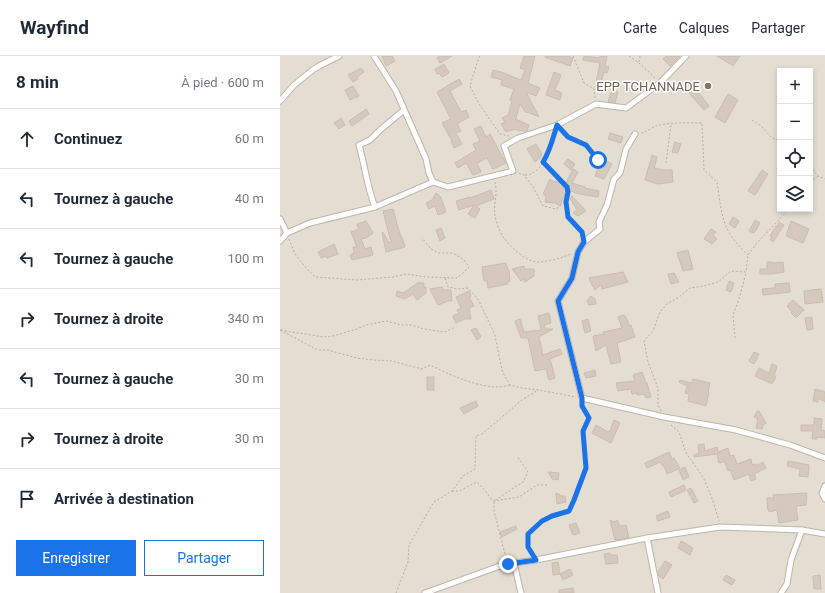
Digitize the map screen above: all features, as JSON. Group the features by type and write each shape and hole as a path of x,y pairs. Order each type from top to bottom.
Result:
{"street":[{"path":"280,101 294,85 314,69 339,56"},
{"path":"374,56 396,91 426,159 429,173 433,182"},
{"path":"280,241 287,233 310,223 375,207 433,182 448,187 513,172 504,146 518,138 557,125 596,104 626,108 660,83 686,56"},
{"path":"375,207 370,194 359,145 370,140 404,110"},
{"path":"636,134 626,149 620,173 614,179 607,205 599,222 600,229 584,242 578,252 572,278 558,301 582,398 664,417 736,430 790,445 825,458"},
{"path":"280,218 287,233"},
{"path":"825,486 822,493 825,499"},
{"path":"425,593 511,563 536,560 647,538 720,527 802,530 825,534"},
{"path":"781,593 787,584 791,560 802,530"},
{"path":"647,538 658,593"},
{"path":"511,563 521,593"}],"path":[{"path":"480,56 470,86 479,104 500,134 518,138"},
{"path":"573,56 584,83 594,89 596,104"},
{"path":"629,56 639,63 660,83"},
{"path":"639,63 640,56"},
{"path":"752,120 761,126 772,138 777,140"},
{"path":"636,134 646,132 655,126 702,123 704,170 717,182 721,210 726,226 732,238 748,256"},
{"path":"666,163 671,124"},
{"path":"557,125 568,137 586,145 598,160"},
{"path":"513,172 529,175 539,169 551,147 557,125"},
{"path":"543,162 567,187 568,192 566,202 568,217 582,232 584,242"},
{"path":"813,170 818,176 825,179"},
{"path":"524,175 534,187 543,206 556,208 566,202"},
{"path":"493,176 496,187 495,216 502,235 511,246 525,258 539,262 557,259 578,252"},
{"path":"813,180 818,176"},
{"path":"735,338 733,315 746,272 748,256 756,244 786,212"},
{"path":"287,233 295,254 315,277 364,279 393,277 407,274 426,277 456,278 469,267 464,260 453,253 439,253 431,249 422,238"},
{"path":"720,527 712,498 703,477 686,453 679,432 664,417 658,405 658,388 648,362 644,340 653,331 660,312 667,304 690,288 718,282 731,271 746,272"},
{"path":"446,278 448,286 458,289 468,288 478,299 495,335 503,373 510,385"},
{"path":"280,330 323,337 333,336 357,329 366,324 386,321 446,332 455,327"},
{"path":"280,330 318,350 328,350 357,358 392,361 422,369 430,366 477,384 498,387 510,385 582,398 582,406 589,418 583,431 586,468 569,511 552,516 542,521 528,534 528,547 536,560"},
{"path":"396,593 408,562 409,545 434,502 452,491 463,476 475,469 476,436 482,434 522,400 539,390"},
{"path":"494,501 523,482 528,472 517,456"},
{"path":"452,491 460,491 477,482 494,501 494,511 511,563"},
{"path":"494,501 519,497 537,485 547,485"}],"shaded area":[{"path":"280,56 825,56 825,593 280,593"}],"building":[{"path":"382,56 392,56 395,61 386,66"},
{"path":"440,56 452,56 440,63 437,58"},
{"path":"524,56 535,56 528,83 540,88 536,96 526,92 539,117 527,112 526,113 520,104 515,119 529,125 527,131 515,129 506,132 501,124 505,122 502,118 508,115 512,101 510,100 514,89 501,85 502,80 491,77 493,70 521,80 525,70 520,68"},
{"path":"545,56 568,56 573,58 570,66"},
{"path":"584,56 600,58 600,56 607,56 605,66 609,67 607,73 604,72 601,83 596,82 600,63 583,60"},
{"path":"666,56 680,56 670,66 663,59"},
{"path":"717,56 740,56 733,66"},
{"path":"444,64 449,73 442,77 439,73 437,74 435,69"},
{"path":"361,68 364,72 353,82 348,75"},
{"path":"554,72 561,75 555,90 562,93 560,100 546,95"},
{"path":"459,79 462,84 450,91 461,112 466,110 469,117 457,124 461,131 456,133 462,144 454,148 452,141 442,123 451,119 437,92"},
{"path":"353,86 359,96 350,100 345,90"},
{"path":"695,88 709,106 704,110 689,93"},
{"path":"612,90 618,92 615,103 608,102"},
{"path":"728,94 738,100 725,123 715,117"},
{"path":"366,109 369,114 352,126 349,121"},
{"path":"341,118 345,125 339,129 334,123"},
{"path":"481,126 486,137 490,134 506,163 493,169 487,158 477,163 481,172 473,175 466,163 458,168 455,163 476,150 473,144 480,141 474,129"},
{"path":"610,133 623,137 621,143 608,139"},
{"path":"675,142 681,144 678,153 672,152"},
{"path":"536,144 542,154 535,162 527,149"},
{"path":"652,155 657,157 654,168 672,170 673,182 658,184 645,180"},
{"path":"568,159 575,164 571,170 564,164"},
{"path":"603,159 612,164 604,179 595,176"},
{"path":"573,169 578,172 572,183 599,191 598,197 579,194 565,189 567,190 560,206 555,203 545,202 546,196 543,194 550,179 554,182 555,181 562,184 564,187"},
{"path":"762,170 768,174 755,195 748,191"},
{"path":"491,190 494,199 476,206 480,209 475,218 468,214 474,205 459,210 456,201 470,198"},
{"path":"436,193 441,197 446,212 438,215 435,206 429,209 426,203 432,200"},
{"path":"572,196 586,211 578,216 573,213 577,210 570,198"},
{"path":"393,209 405,247 386,252 383,232 389,243 391,242 383,211"},
{"path":"733,217 739,221 735,228 729,224"},
{"path":"755,220 760,223 754,233 749,231"},
{"path":"366,221 373,233 366,238 361,239 365,249 371,247 373,255 352,260 350,255 354,253 353,247 357,247 351,232 359,229 357,224"},
{"path":"791,221 809,229 803,243 786,236"},
{"path":"779,222 784,225 773,242 770,240 772,237 770,236"},
{"path":"441,228 445,238 440,241 436,230"},
{"path":"711,229 716,232 713,235 717,239 712,244 704,239"},
{"path":"334,244 338,254 327,258 326,256 321,258 318,252"},
{"path":"688,250 693,269 683,271 677,253"},
{"path":"767,262 783,262 784,272 760,274 760,269 767,269"},
{"path":"506,263 509,270 510,281 507,282 508,284 488,288 487,281 484,281 482,267"},
{"path":"524,266 525,269 534,269 534,276 525,282 524,279 521,281 512,269"},
{"path":"623,272 628,282 602,289 601,285 595,290 589,278"},
{"path":"674,273 679,282 671,284 668,274"},
{"path":"729,281 734,283 731,292 726,290"},
{"path":"419,282 424,283 426,293 417,300 413,294 405,299 396,296 397,291 403,293"},
{"path":"789,283 790,292 763,295 762,289 775,288 775,284"},
{"path":"442,287 443,290 451,290 452,301 438,305 430,289"},
{"path":"821,289 823,302 805,304 804,291"},
{"path":"469,291 471,296 469,297 474,306 469,308 471,319 465,319 456,323 453,317 454,315 459,314 457,310 461,308 456,297"},
{"path":"591,296 595,299 596,304 589,305 587,301"},
{"path":"793,300 804,310 796,318 787,306"},
{"path":"549,313 551,323 544,325 546,329 553,329 539,337 543,355 560,349 562,354 550,359 555,378 549,380 546,369 535,371 528,338 521,338 515,321 520,319 524,332 541,330 538,316"},
{"path":"624,315 629,325 631,325 635,337 617,343 621,362 611,364 606,345 596,351 593,336 622,328 618,317"},
{"path":"812,317 813,329 807,330 805,318"},
{"path":"588,319 591,331 585,333 582,321"},
{"path":"476,328 481,337 477,340 471,330"},
{"path":"754,352 759,354 754,364 749,361"},
{"path":"772,364 777,366 774,376 776,377 772,384 755,376 759,368 769,373"},
{"path":"595,370 596,376 586,378 584,373"},
{"path":"642,372 651,397 646,398 644,394 632,394 631,389 618,391 616,383 635,381 633,375"},
{"path":"427,377 434,377 434,390 427,390"},
{"path":"693,379 710,383 706,406 688,401 689,394 685,393 687,387 689,387 679,382 680,380 692,383"},
{"path":"815,389 825,392 825,402 818,398 818,402 813,401"},
{"path":"476,401 478,406 464,414 460,408"},
{"path":"757,411 759,411 766,423 763,425 762,429 756,428 758,419 754,417"},
{"path":"814,418 822,419 821,430 825,431 825,438 817,437 817,439 812,439 813,431 801,431 801,425 814,425"},
{"path":"614,420 620,423 611,443 592,433 596,425 608,432 610,431"},
{"path":"704,444 705,451 717,447 718,452 728,448 730,456 734,455 737,464 751,459 752,465 756,464 756,466 763,462 766,468 754,474 756,479 751,481 749,474 734,480 730,470 728,471 725,462 719,463 717,454 694,457 694,455 699,453 698,445"},
{"path":"669,452 672,459 674,458 680,468 667,474 664,466 660,462 647,468 645,463"},
{"path":"788,461 809,465 808,477 799,476 800,469 787,466"},
{"path":"685,467 689,477 683,480 679,470"},
{"path":"548,472 559,473 558,480 553,480"},
{"path":"684,485 686,490 671,497 669,492"},
{"path":"691,488 698,501 694,503 687,490"},
{"path":"556,493 565,496 566,502 557,504"},
{"path":"807,493 806,505 796,506 798,520 779,523 777,510 769,512 767,498 774,498 773,495"},
{"path":"668,511 670,517 658,521 656,516"},
{"path":"610,520 614,522 617,520 620,526 626,525 629,538 615,540"},
{"path":"576,523 580,533 573,535 569,525"},
{"path":"516,526 517,529 502,537 500,532"},
{"path":"681,541 693,548 690,555 678,548"},
{"path":"610,553 610,555 617,555 618,563 606,564 604,554"},
{"path":"665,561 672,565 663,579 659,576 658,572"},
{"path":"558,562 560,574 553,575 552,563"},
{"path":"570,569 573,575 563,580 560,574"},
{"path":"726,575 735,580 732,585 723,580"},
{"path":"820,575 821,589 814,589 813,576"},
{"path":"573,588 574,593 559,593 559,590"}],"place":[{"name":"EPP TCHANNADE","path":"708,86"}],"route":[{"path":"508,564 536,560 528,547 528,534 542,521 552,516 569,511 586,468 583,431 589,418 582,406 582,398 558,301 572,278 578,252 584,242 582,232 568,217 566,202 568,192 567,187 543,162 551,147 557,125 568,137 586,145 598,160"}]}
